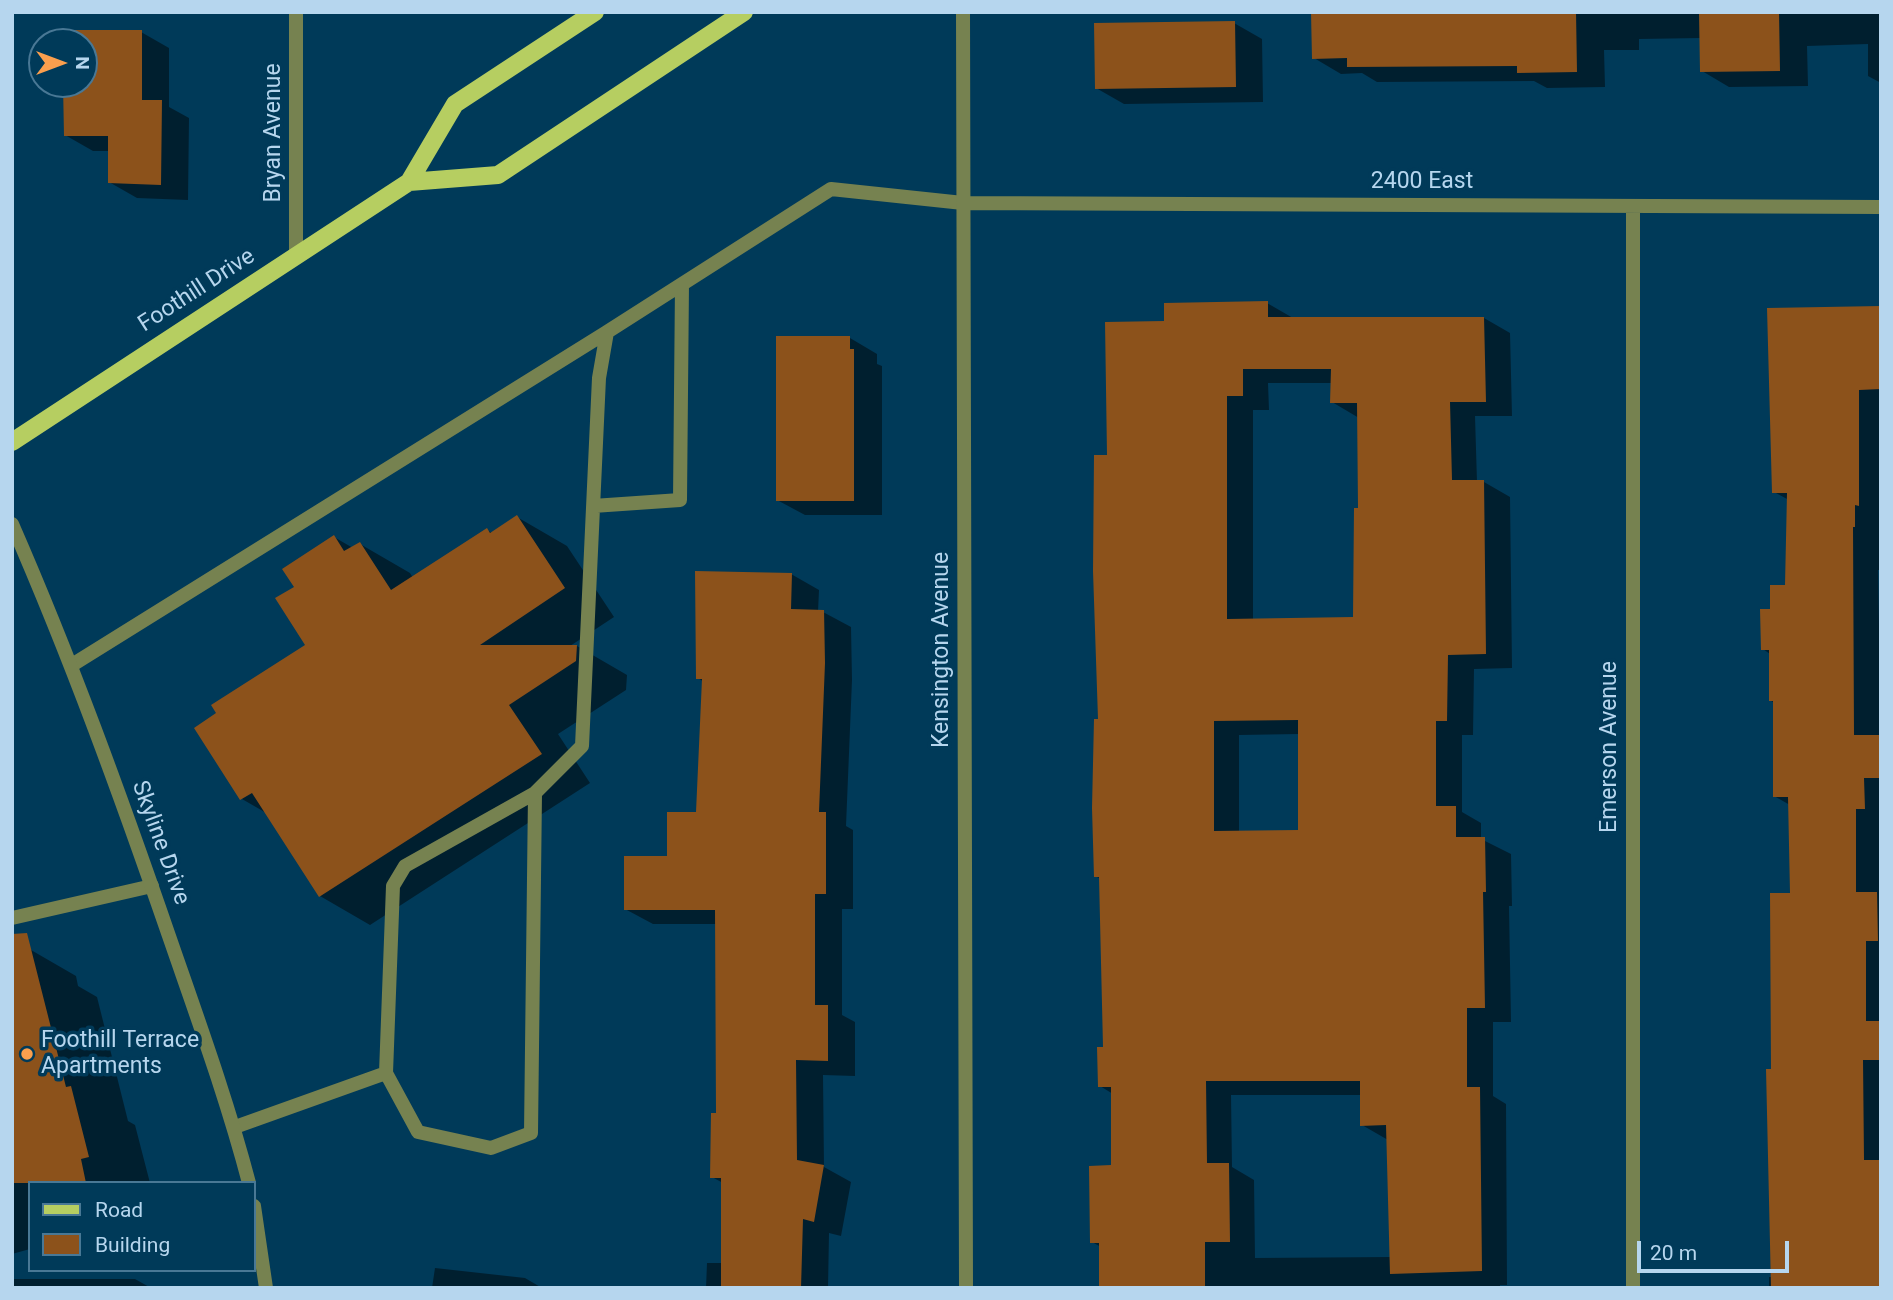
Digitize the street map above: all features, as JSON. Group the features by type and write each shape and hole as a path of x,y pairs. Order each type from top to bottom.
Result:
{"main road":[{"name":"Foothill Drive","path":"12,442 409,182 455,104 595,12"},
{"name":"Foothill Drive","path":"409,182 498,175 744,12"}],"street":[{"name":"Bryan Avenue","path":"296,12 296,254"},
{"name":"Kensington Avenue","path":"964,12 965,1288"},
{"name":"2400 East","path":"72,665 607,332 831,189 964,203 1881,207"},
{"name":"Emerson Avenue","path":"1633,206 1633,1288"},
{"path":"593,506 680,500 682,284"},
{"path":"535,793 531,1133 491,1148 418,1132 386,1073 393,886 405,866 535,793 582,746 599,378 607,332"},
{"name":"Skyline Drive","path":"12,524 72,665 152,886 234,1127 248,1181"},
{"path":"12,918 152,886"},
{"path":"234,1127 386,1073"},
{"path":"256,1220 266,1288"}],"building":[{"path":"1311,12 1576,12 1577,72 1517,73 1517,66 1347,67 1347,58 1312,59"},
{"path":"1699,12 1779,12 1780,71 1700,72"},
{"path":"1235,21 1236,87 1095,89 1094,23"},
{"path":"98,30 142,30 142,100 162,100 161,185 108,183 108,136 64,136 63,98 98,98"},
{"path":"1268,301 1268,317 1484,317 1486,402 1450,402 1452,480 1484,480 1486,654 1448,655 1447,721 1436,721 1436,806 1456,806 1456,837 1485,837 1485,1008 1467,1008 1467,1087 1480,1087 1482,1271 1390,1274 1386,1125 1360,1126 1360,1081 1206,1081 1207,1163 1229,1163 1230,1242 1205,1242 1205,1288 1099,1288 1099,1243 1090,1243 1089,1166 1111,1165 1111,1087 1098,1087 1097,1047 1103,1047 1099,877 1094,877 1092,808 1094,719 1098,719 1093,571 1094,455 1107,455 1105,322 1164,321 1164,303","holes":["1243,369 1331,369 1330,403 1357,403 1358,508 1354,508 1353,617 1227,619 1227,396 1243,396","1298,720 1298,830 1214,831 1214,721"]},
{"path":"1881,306 1881,389 1859,390 1859,506 1855,505 1853,527 1854,735 1881,735 1881,778 1864,778 1865,809 1856,809 1856,892 1877,892 1878,941 1866,941 1866,1021 1881,1021 1881,1060 1863,1060 1864,1160 1881,1160 1881,1288 1771,1288 1766,1069 1771,1069 1770,893 1790,893 1788,797 1773,797 1773,701 1769,701 1769,650 1761,650 1760,609 1770,609 1770,585 1785,585 1787,493 1772,493 1767,308"},
{"path":"776,336 850,336 850,349 854,349 854,501 776,501"},
{"path":"517,515 565,588 480,645 577,645 576,661 509,705 542,754 319,897 252,793 240,800 194,728 216,713 211,705 305,645 275,598 294,587 282,569 334,535 344,551 360,542 391,590 487,528 490,533"},
{"path":"695,571 792,573 791,609 824,610 825,663 819,812 826,812 826,894 815,894 815,1005 828,1005 828,1061 796,1060 797,1160 824,1165 814,1222 803,1219 801,1288 721,1288 721,1178 710,1178 711,1113 716,1113 715,910 624,910 624,856 667,856 667,812 696,812 702,679 696,679"},
{"name":"Foothill Terrace Apartments","path":"27,933 66,1087 71,1086 89,1157 81,1159 86,1181 12,1183 12,934"}],"place":[{"name":"Foothill Terrace Apartments","path":"27,1054"}]}
